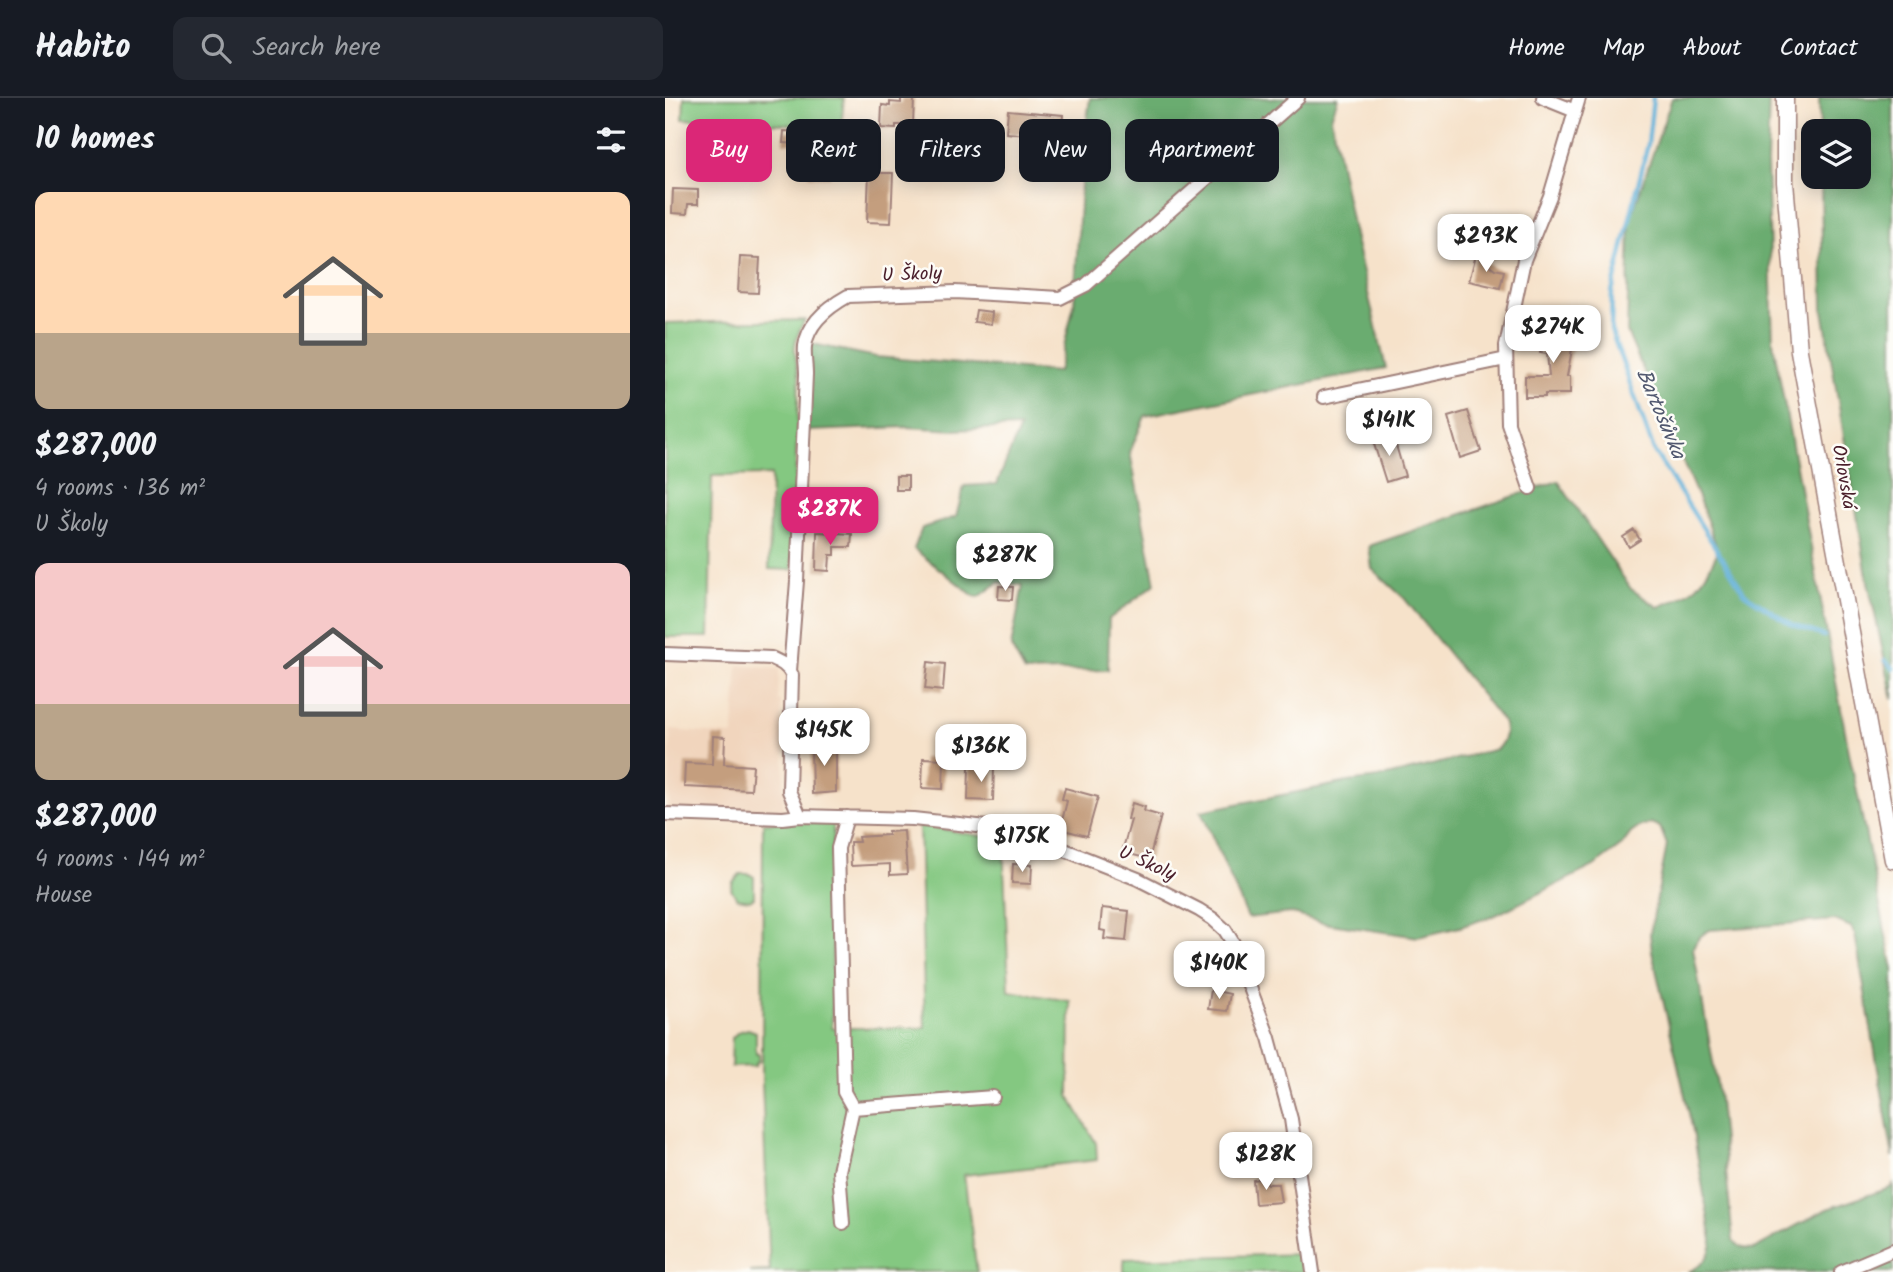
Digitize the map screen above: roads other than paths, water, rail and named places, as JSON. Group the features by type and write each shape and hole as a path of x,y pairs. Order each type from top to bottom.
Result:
{"street":[{"name":"U Školy","path":"1297,98 1086,285 1060,298 955,292 848,296 834,304 818,319 805,344 797,581 790,671 789,791 800,816 955,822 996,828 1042,841 1150,886 1199,910 1225,930 1239,957 1269,1038 1291,1119 1313,1272"},
{"path":"1543,98 1575,111"},
{"path":"1530,488 1508,422 1506,346 1524,260 1550,196 1579,98"},
{"name":"Orlovská","path":"1785,98 1786,182 1799,351 1893,860"},
{"path":"1324,397 1506,359"},
{"path":"665,654 771,658 782,662 790,671"},
{"path":"665,814 783,818 800,816"},
{"path":"843,1223 839,1171 853,1108 844,1092 838,848 847,817"},
{"path":"853,1108 993,1097"},
{"path":"1841,1272 1893,1250"}],"waterway":[{"name":"Bartošůvka","path":"1653,98 1648,144 1612,292 1611,330 1654,451 1745,594 1791,624 1824,636"},
{"name":"Bartošůvka","path":"1885,660 1893,668"}]}
